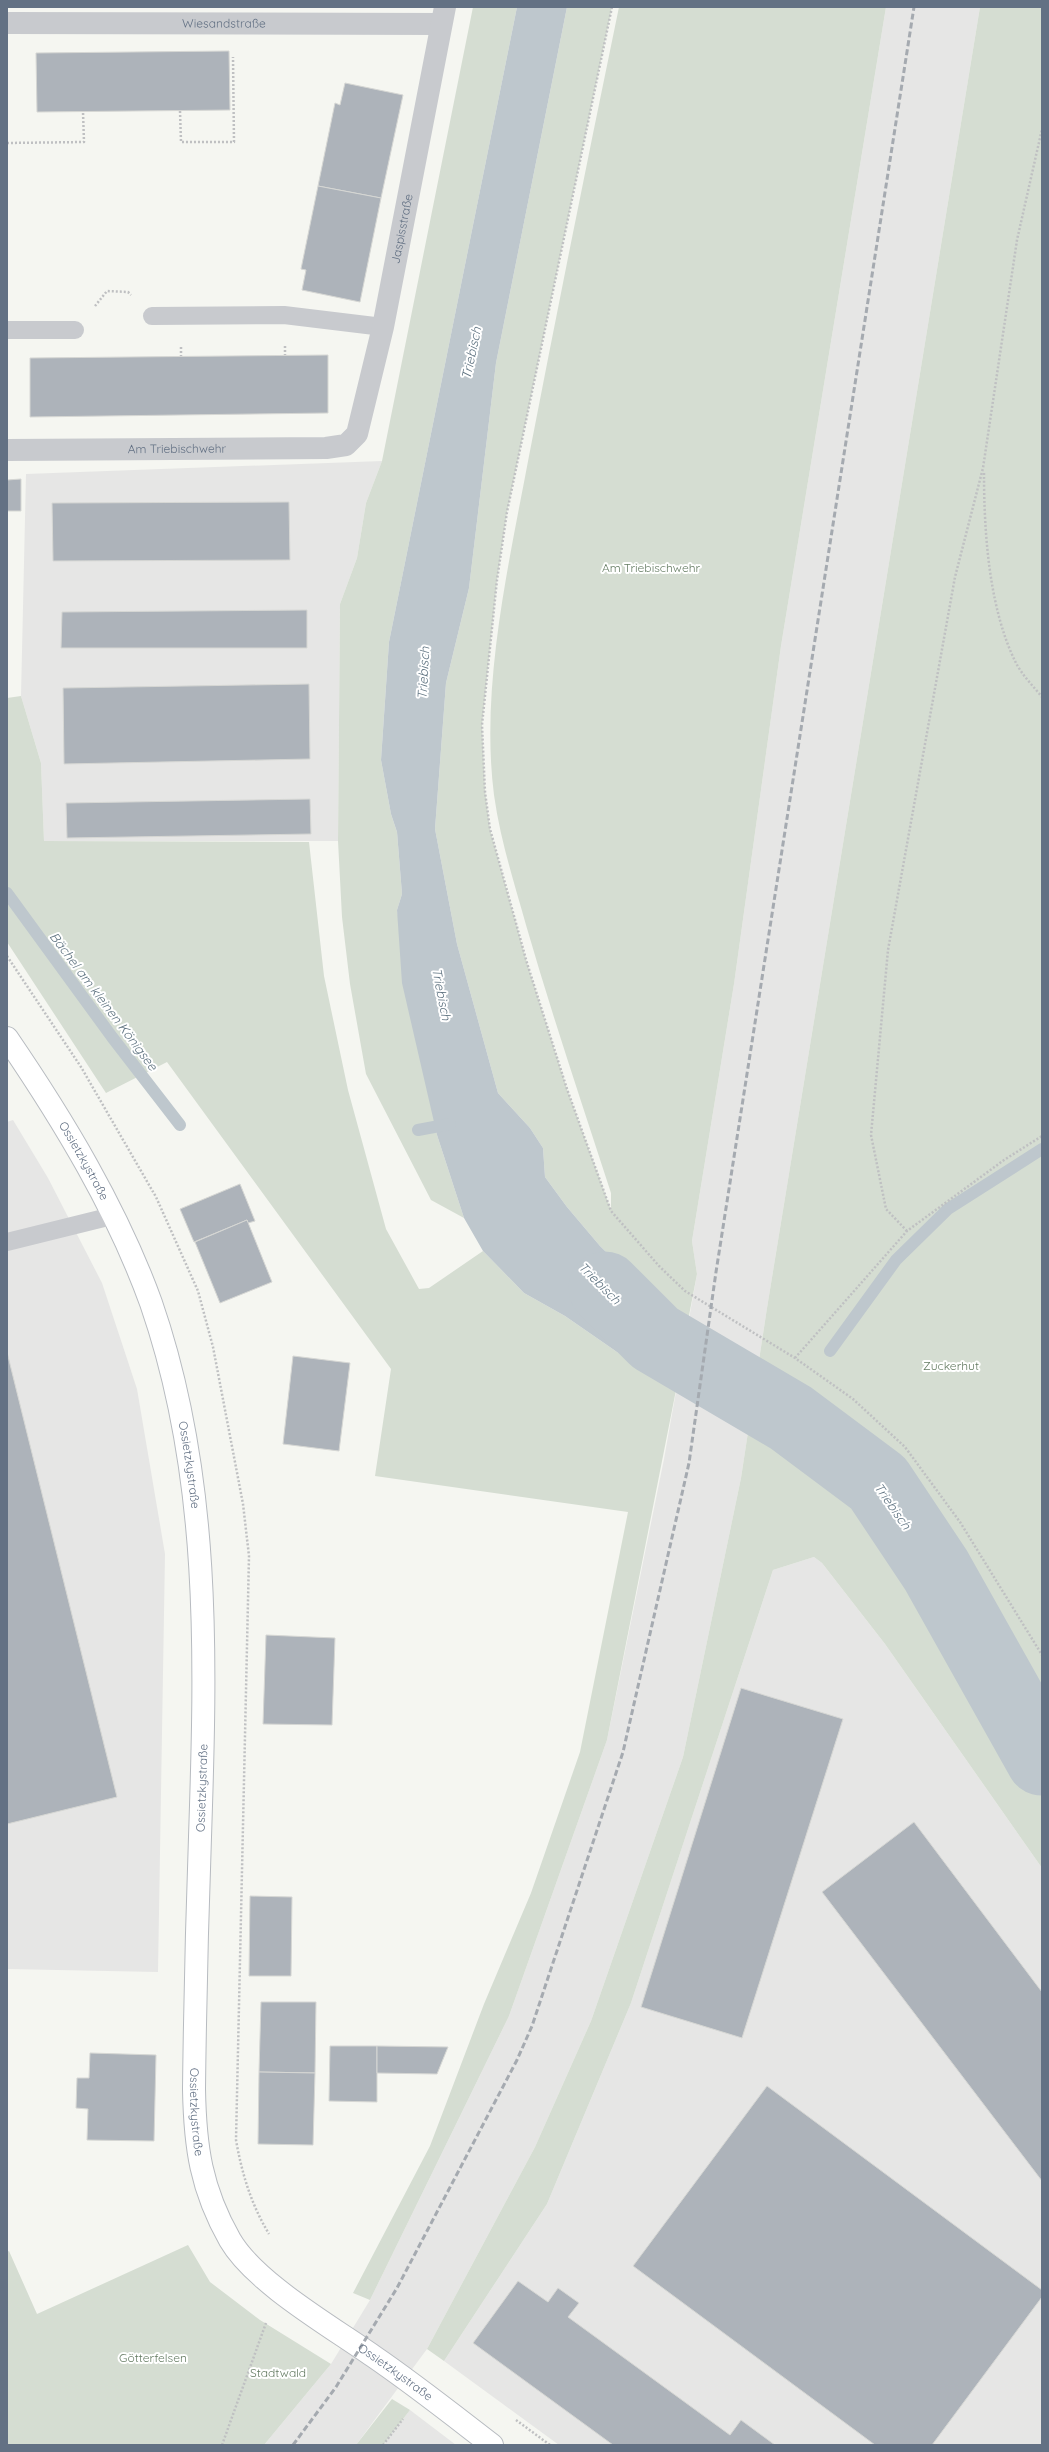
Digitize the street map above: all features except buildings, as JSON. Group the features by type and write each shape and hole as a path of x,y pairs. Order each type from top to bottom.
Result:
{"main road":[{"name":"Ossietzkystraße","path":"7,1038 65,1127 112,1216 150,1301 162,1338 186,1445 200,1536 205,1644 194,2082 197,2156 205,2185 231,2241 247,2263 279,2289 405,2378 492,2445"}],"street":[{"name":"Wiesandstraße","path":"7,23 233,24 443,16"},
{"name":"Jaspisstraße","path":"346,445 357,434 383,327 443,16"},
{"name":"Am Triebischwehr","path":"7,450 326,448 346,445"}],"lane":[{"path":"152,316 284,315 383,327"},
{"path":"7,330 75,330"},
{"path":"7,1242 112,1216"}],"path":[{"path":"612,7 507,512 496,580 482,725 485,792 490,830 527,963 567,1089 611,1211 659,1266 685,1291 795,1358 853,1398 905,1447 960,1522 1042,1655"},
{"path":"180,111 181,142 234,142 233,24"},
{"path":"7,143 84,142 84,112"},
{"path":"907,1231 886,1209 871,1135 888,950 955,577 984,468 1017,240 1042,129"},
{"path":"75,330 107,291 128,292 152,316"},
{"path":"984,468 984,522 994,592 1016,664 1042,697"},
{"path":"7,956 81,1067 156,1197 198,1291 213,1347 243,1504 249,1556 236,2140 242,2174 257,2214 272,2239"},
{"path":"795,1358 907,1231 1004,1160 1042,1136"},
{"path":"222,2445 279,2289"},
{"path":"514,2418 550,2445"}],"shaded area":[{"path":"886,7 980,7 767,1308 741,1478 683,1757 591,2021 535,2147 427,2349 356,2445 264,2445 331,2364 370,2300 509,2016 607,1740 664,1459 697,1274 692,1241 734,984 781,646"},
{"path":"382,461 366,503 357,558 340,604 338,841 44,841 41,763 21,696 26,474"},
{"path":"13,1120 48,1178 102,1283 137,1389 165,1554 158,1972 7,1969 7,1122"},
{"path":"814,1557 822,1563 885,1644 1042,1868 1042,2445 559,2445 444,2361 547,2204 631,2003 773,1570"},
{"path":"410,2410 456,2445 383,2445"}],"green space":[{"path":"473,7 517,7 389,642 381,760 391,814 397,832 402,894 397,910 437,1135 464,1218 431,1200 366,1074 350,984 342,917 338,841 340,604 357,558 366,503 382,461"},
{"name":"Am Triebischwehr","path":"567,7 612,7 507,512 497,580 482,725 485,791 490,829 527,963 567,1089 611,1210 611,1193 546,992 512,877 504,844 494,795 491,754 491,711 494,668 505,582 562,288 619,7 886,7 781,646 734,984 692,1241 697,1274 686,1331 600,1246 567,1207 545,1177 543,1148 530,1128 498,1093 457,944 435,829 446,683 469,588 496,363"},
{"name":"Zuckerhut","path":"980,7 1042,7 1042,1868 885,1644 822,1563 814,1557 773,1570 631,2003 547,2204 444,2361 427,2349 535,2147 591,2021 683,1757 741,1478 767,1308"},
{"path":"21,696 41,763 44,841 309,842 324,976 348,1090 386,1229 419,1289 429,1288 483,1251 524,1293 565,1316 617,1352 677,1385 607,1740 509,2016 370,2300 353,2293 430,2146 484,2004 531,1893 580,1752 628,1512 375,1476 391,1369 167,1062 106,1093 7,942 7,698"},
{"name":"Götterfelsen","path":"188,2245 210,2282 260,2320 331,2364 264,2445 7,2445 7,2252 9,2251 37,2314"},
{"path":"392,2399 410,2410 383,2445 356,2445"}],"water":[{"path":"517,7 567,7 496,363 469,588 446,683 435,829 457,944 498,1093 530,1128 543,1148 545,1177 567,1207 600,1246 686,1331 677,1385 617,1352 565,1316 524,1293 483,1251 464,1218 437,1135 402,983 397,910 402,894 397,832 391,814 381,760 389,642"}],"waterway":[{"name":"Bächel am kleinen Königsee","path":"7,893 112,1037 180,1125"},
{"name":"Bächel am kleinen Königsee","path":"418,1130 450,1124"},
{"path":"830,1351 896,1260 948,1209 1042,1149"},
{"name":"Triebisch","path":"605,1288 655,1338 791,1418 878,1483 936,1570 1042,1759"}],"railway":[{"path":"293,2445 336,2387 397,2288 517,2060 532,2026 623,1752 689,1463 716,1272 914,7"}],"park label":[{"name":"Stadtwald","path":"278,2373"}]}
